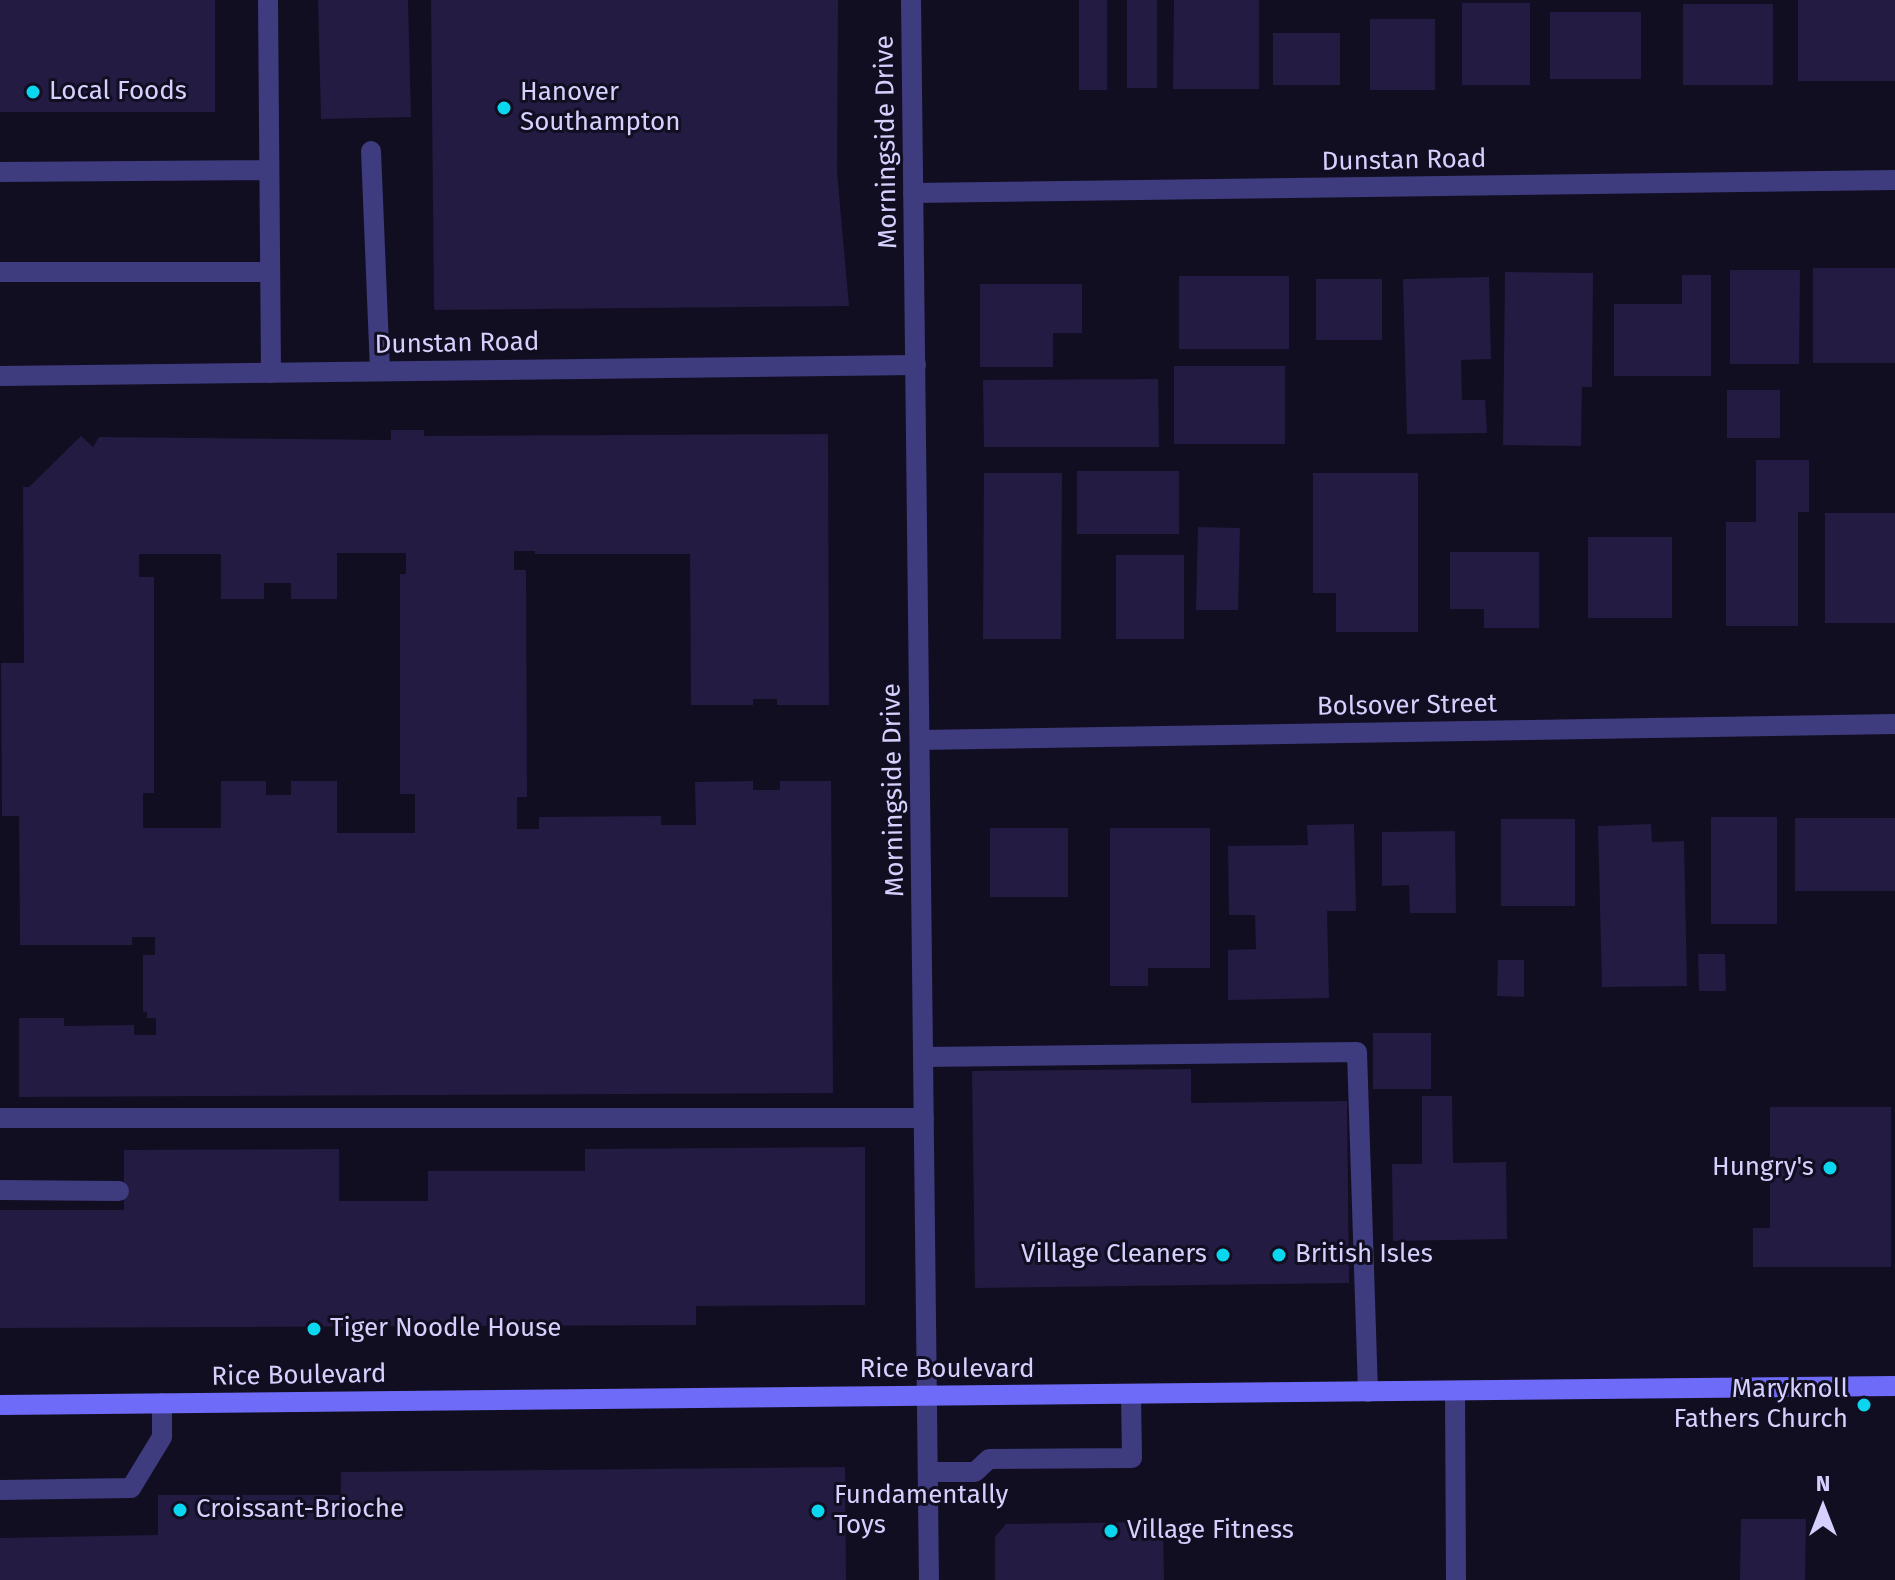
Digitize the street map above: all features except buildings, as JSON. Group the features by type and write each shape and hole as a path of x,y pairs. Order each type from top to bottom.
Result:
{"main road":[{"name":"Rice Boulevard","path":"0,1405 1895,1386"}],"street":[{"path":"268,0 271,373"},
{"name":"Morningside Drive","path":"911,0 929,1580"},
{"path":"371,151 380,371"},
{"path":"0,172 269,170"},
{"name":"Dunstan Road","path":"913,193 1895,180"},
{"path":"0,272 270,272"},
{"name":"Dunstan Road","path":"0,376 916,365"},
{"name":"Bolsover Street","path":"920,740 1895,724"},
{"path":"923,1057 1357,1052 1368,1392"},
{"path":"0,1118 924,1118"},
{"path":"0,1190 119,1191"},
{"path":"1455,1391 1456,1580"},
{"path":"928,1472 975,1472 989,1459 1132,1458 1131,1394"},
{"path":"0,1490 131,1488 162,1437 162,1403"}],"place":[{"name":"Local Foods","path":"33,92"},
{"name":"Hanover Southampton","path":"504,108"},
{"name":"Hungry's","path":"1830,1168"},
{"name":"Village Cleaners","path":"1223,1255"},
{"name":"British Isles","path":"1279,1255"},
{"name":"Tiger Noodle House","path":"314,1329"},
{"name":"Maryknoll Fathers Church","path":"1864,1405"},
{"name":"Croissant-Brioche","path":"180,1510"},
{"name":"Fundamentally Toys","path":"818,1511"},
{"name":"Village Fitness","path":"1111,1531"}]}
